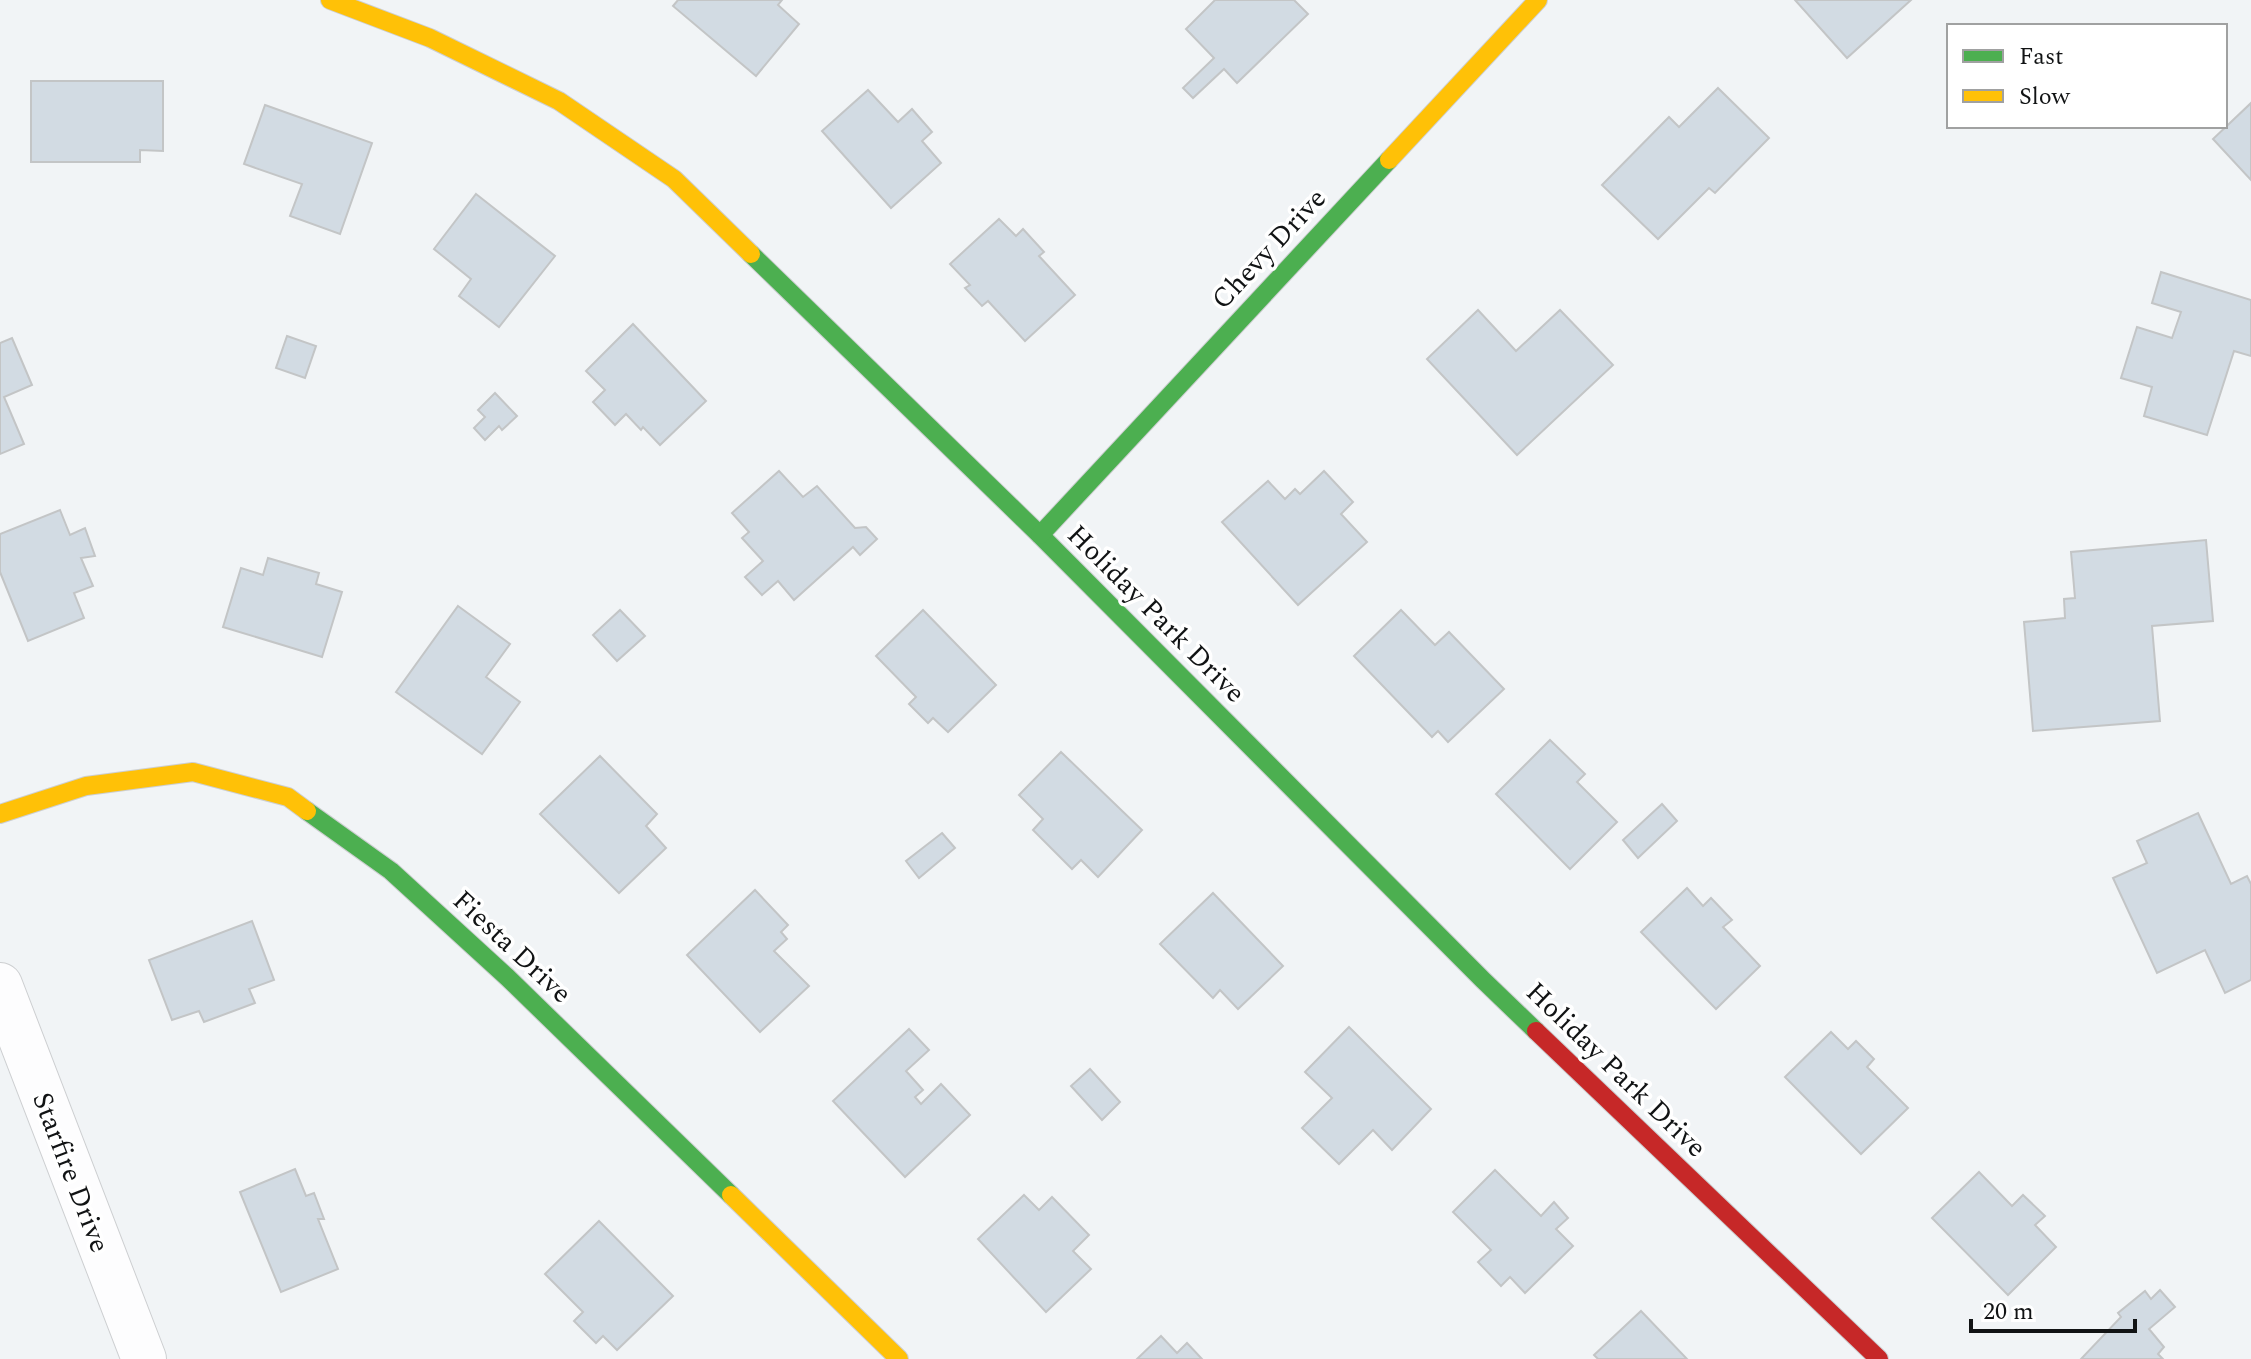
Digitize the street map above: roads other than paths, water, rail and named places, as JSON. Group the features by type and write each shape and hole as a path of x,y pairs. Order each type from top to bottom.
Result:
{"street":[{"name":"Holiday Park Drive","path":"330,0 430,38 559,101 674,179 1040,535 1483,980 1879,1359"},
{"name":"Chevy Drive","path":"1040,535 1538,0"},
{"name":"Fiesta Drive","path":"0,814 86,786 193,772 288,797 391,871 507,977 899,1359"},
{"name":"Starfire Drive","path":"0,985 144,1359"}]}
